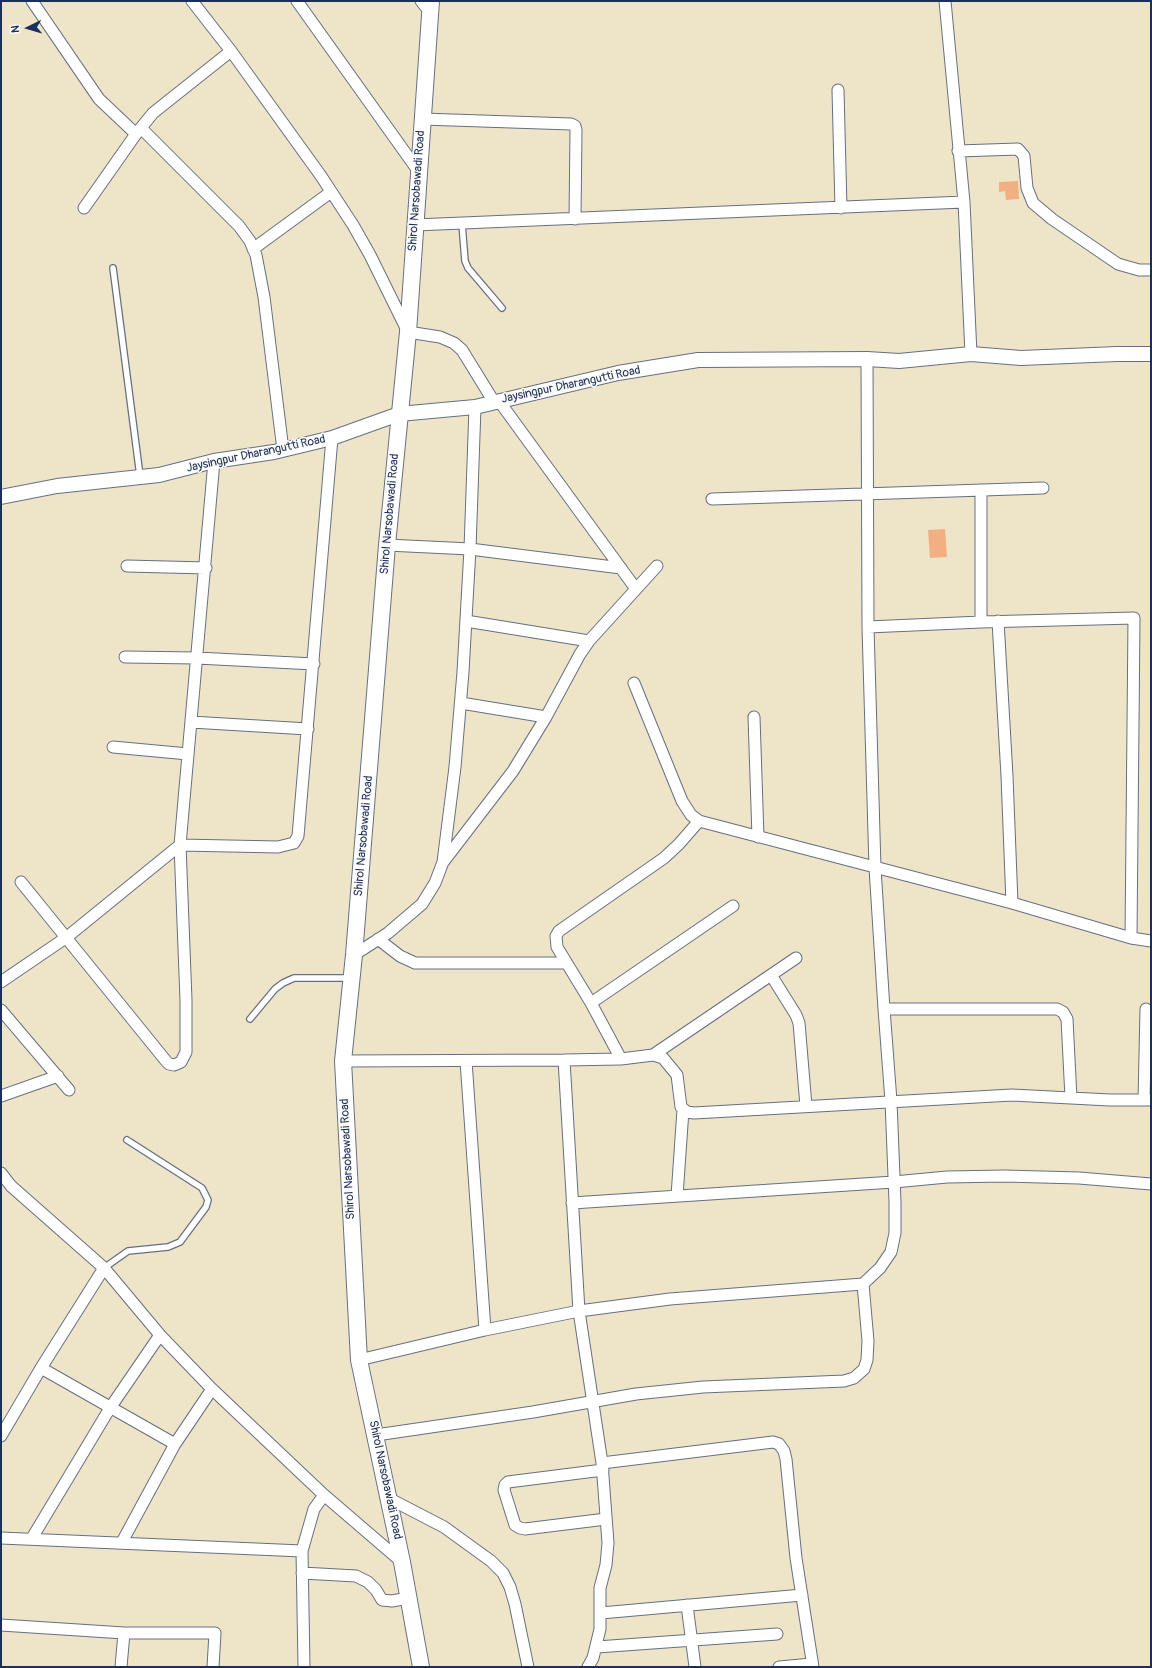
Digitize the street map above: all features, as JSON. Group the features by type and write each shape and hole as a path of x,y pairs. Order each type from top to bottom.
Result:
{"main road":[{"name":"Shirol Narsobawadi Road","path":"421,1667 402,1562 359,1360 342,1061 352,978 387,545 408,332 419,172 427,4"}],"street":[{"path":"32,1 99,99 138,131 239,226 250,241 264,297 283,450"},
{"path":"192,1 231,51 331,192 370,255 408,332 440,337 454,343 462,350 496,401 636,589"},
{"path":"297,1 419,172"},
{"path":"945,1 964,202 971,354"},
{"path":"84,208 138,131 153,113 231,51"},
{"path":"838,90 841,208"},
{"path":"422,119 571,124 575,126 575,219"},
{"path":"958,151 1018,149 1024,156 1027,188 1033,203 1052,219 1118,264 1139,270 1151,270"},
{"path":"253,249 331,192"},
{"path":"415,225 964,202"},
{"name":"Jaysingpur Dharangutti Road","path":"1,497 57,486 159,475 214,461 283,450 332,438 399,414 475,407 618,373 698,360 867,359 899,362 971,354 1021,358 1151,354"},
{"path":"359,1360 485,1330 579,1311 670,1299 863,1284 880,1268 891,1252 896,1233 891,1101 876,868 868,627 867,359"},
{"path":"354,955 388,933 422,904 435,883 443,862 461,703 470,549 475,407"},
{"path":"1,982 67,937 180,845 278,847 294,843 298,836 314,664 332,438"},
{"path":"22,882 166,1061 169,1064 174,1065 181,1062 186,1052 186,1000 180,845 206,568 214,461"},
{"path":"712,499 1043,488"},
{"path":"981,490 981,622"},
{"path":"387,545 470,549 621,568"},
{"path":"127,566 206,568"},
{"path":"443,862 513,771 546,717 580,654 589,641 657,566"},
{"path":"868,627 998,621 1134,618 1131,938"},
{"path":"466,621 589,641"},
{"path":"998,621 1007,776 1012,903"},
{"path":"125,657 198,658 314,664"},
{"path":"634,683 682,801 691,815 699,821 1012,903 1131,938 1151,941"},
{"path":"461,703 546,717"},
{"path":"754,717 758,836"},
{"path":"191,722 308,729"},
{"path":"113,747 188,754"},
{"path":"621,1059 592,1003 557,947 556,936 559,931 664,858 679,844 699,821"},
{"path":"592,1003 733,906"},
{"path":"378,939 400,956 415,963 566,963"},
{"path":"654,1055 796,958"},
{"path":"771,975 796,1015 799,1023 806,1106"},
{"path":"884,1010 1057,1009 1063,1012 1067,1019 1071,1098"},
{"path":"342,1061 621,1059 654,1055 663,1058 677,1075 681,1107 684,1110 694,1113 1012,1094 1071,1098 1147,1100 1146,1009"},
{"path":"1,1010 69,1090"},
{"path":"564,1060 579,1311 594,1402 602,1467 608,1553 600,1588 601,1613 597,1647 594,1658 588,1667"},
{"path":"466,1061 485,1330"},
{"path":"1,1096 58,1076"},
{"path":"676,1196 684,1110"},
{"path":"1,1173 11,1186 104,1268 160,1335 212,1390 324,1495 402,1562"},
{"path":"572,1202 894,1182 947,1177 1004,1176 1079,1178 1151,1184"},
{"path":"1,1436 41,1368 104,1268"},
{"path":"376,1435 594,1402 636,1394 703,1387 844,1381 854,1378 864,1369 867,1360 868,1341 863,1284"},
{"path":"32,1538 110,1408 160,1335"},
{"path":"41,1368 175,1444"},
{"path":"122,1542 175,1444 212,1390"},
{"path":"606,1519 525,1529 520,1528 515,1525 504,1490 505,1485 508,1482 602,1467 773,1442 779,1444 784,1450 786,1459 796,1558 813,1665 779,1667"},
{"path":"304,1667 302,1551 314,1509 324,1495"},
{"path":"388,1498 444,1527 491,1561 503,1573 510,1587 515,1604 528,1667"},
{"path":"1,1538 32,1538 302,1551"},
{"path":"302,1573 356,1576 368,1582 376,1590 382,1600 392,1601 408,1598"},
{"path":"601,1613 802,1595"},
{"path":"687,1605 695,1667"},
{"path":"1,1625 124,1633 215,1634 213,1667"},
{"path":"121,1667 124,1633"},
{"path":"597,1647 777,1634"}],"lane":[{"path":"462,224 465,261 468,268 502,308"},
{"path":"113,268 140,477"},
{"path":"250,1019 275,989 294,978 352,978"},
{"path":"104,1268 128,1251 168,1247 180,1242 206,1207 208,1200 202,1188 127,1140"}],"building":[{"path":"1018,181 1019,199 1006,200 1005,191 999,192 999,182"},
{"path":"945,529 947,557 930,558 928,530"}]}
